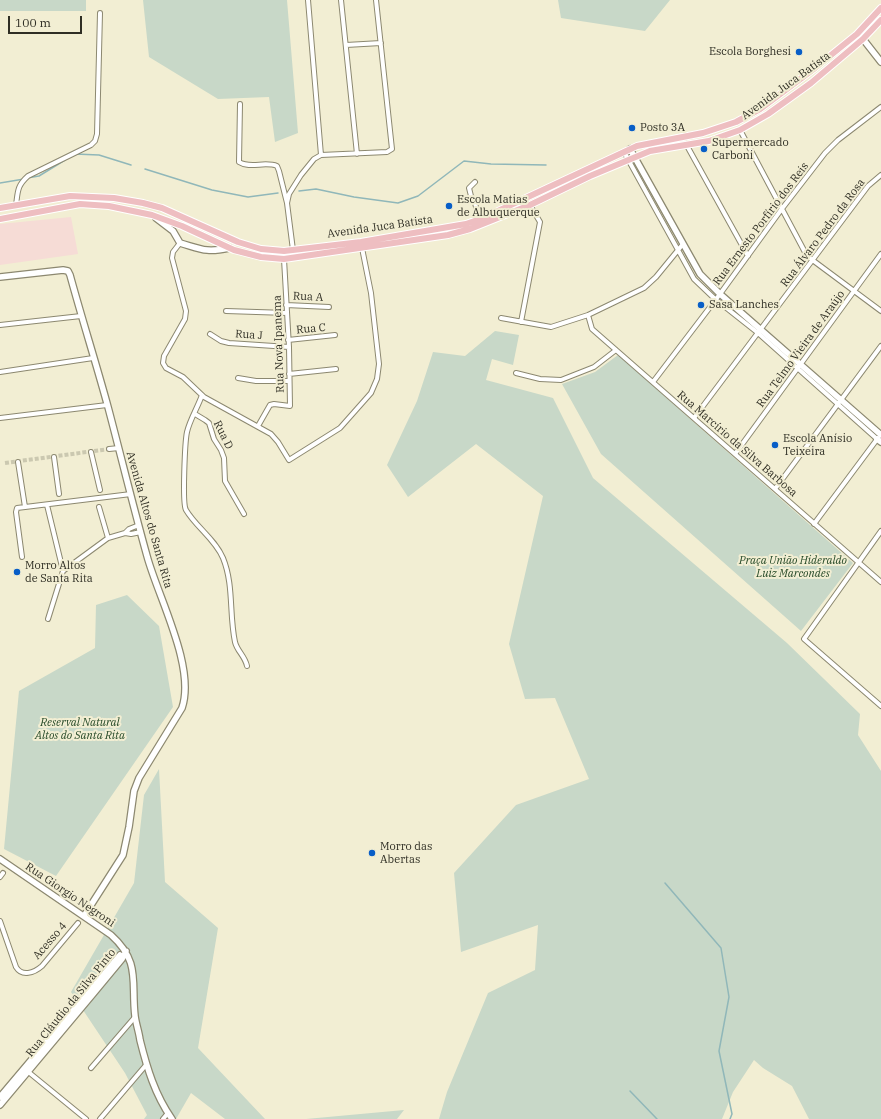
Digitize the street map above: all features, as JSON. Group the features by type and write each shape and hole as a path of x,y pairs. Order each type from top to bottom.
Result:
{"main road":[{"name":"Avenida Juca Batista","path":"0,208 70,196 114,198 162,208 238,242 261,249 284,251 361,242 466,224 483,218 637,146 703,133 736,122 760,109 815,68 857,34 881,8"},
{"name":"Avenida Juca Batista","path":"0,219 80,204 109,206 144,212 182,226 229,248 261,257 284,258 362,248 456,233 530,206 590,176 650,151 709,141 740,130 768,114 811,83 863,39 881,20"},
{"path":"152,215 155,210 162,208"},
{"path":"211,229 216,242"}],"street":[{"path":"308,0 321,155"},
{"path":"341,0 357,154"},
{"path":"287,203 289,194 314,158 321,155 388,152 392,150 376,0"},
{"path":"16,205 20,183 28,176 91,145 95,141 97,134 100,13"},
{"path":"863,39 881,62"},
{"path":"346,45 381,43"},
{"path":"240,104 239,162 244,165 272,164 277,166 280,171 287,203 293,250"},
{"name":"Rua Ernesto Porfírio dos Reis","path":"652,382 720,294 781,210 825,153 838,140 881,108"},
{"path":"740,130 806,256 855,290 881,311"},
{"path":"686,144 748,256"},
{"path":"627,150 677,249 694,279 715,299 760,331"},
{"path":"631,158 700,274 799,367 880,437 814,524"},
{"name":"Rua Álvaro Pedro da Rosa","path":"694,418 868,186 881,175"},
{"path":"475,182 469,188 478,212 483,218"},
{"path":"521,322 540,222 530,206"},
{"path":"152,215 173,231 180,242 208,251 229,248"},
{"path":"180,242 175,248 172,258 186,311 185,319 171,343 163,363 166,368 183,376 202,395 231,413 271,434 278,442 289,460 340,428 371,393 378,379 378,350 371,292 362,248"},
{"path":"208,251 213,249 216,242"},
{"path":"502,318 551,327 588,315 644,288 656,277 682,244"},
{"name":"Rua Telmo Vieira de Araújo","path":"735,454 881,254"},
{"name":"Rua Nova Ipanema","path":"258,426 270,405 290,406 289,347 284,258"},
{"name":"Avenida Altos do Santa Rita","path":"0,277 63,270 68,271 70,275 132,494 147,558 174,632 183,669 185,699 182,708 139,778 134,791 123,855 84,916"},
{"name":"Rua A","path":"286,305 329,307"},
{"path":"226,311 287,313"},
{"name":"Rua Marcírio da Silva Barbosa","path":"588,315 592,329 881,582"},
{"path":"0,325 81,316"},
{"name":"Rua J","path":"210,334 221,341 229,343 289,347"},
{"name":"Rua C","path":"288,340 335,335"},
{"path":"775,489 881,346"},
{"path":"516,373 540,379 561,380 594,367 616,350"},
{"path":"0,372 93,358"},
{"path":"289,374 336,369"},
{"path":"238,378 256,381 289,381"},
{"path":"202,395 187,430 183,494 184,508 221,554 226,566 230,582 231,614 235,643 243,655 247,666"},
{"path":"0,418 107,405"},
{"name":"Rua D","path":"195,414 209,423 214,439 224,458 224,481 244,514"},
{"path":"109,449 119,448"},
{"path":"91,452 100,490"},
{"path":"54,457 59,494"},
{"path":"18,462 25,507"},
{"path":"22,557 16,512 17,508 132,494"},
{"path":"47,504 63,571 48,619"},
{"path":"99,507 108,538"},
{"path":"125,533 131,528 139,526"},
{"path":"131,528 132,533"},
{"path":"881,531 804,639 881,706"},
{"path":"63,571 108,538 125,533 141,532"},
{"name":"Rua Giorgio Negroni","path":"0,859 111,935 126,951"},
{"path":"0,877 3,873"},
{"name":"Acesso 4","path":"0,921 16,967 23,973 37,970 42,966 78,923"},
{"path":"126,951 134,972 135,1017 146,1066 156,1092 172,1119"},
{"name":"Rua Cláudio da Silva Pinto","path":"0,1097 61,1030 91,993 122,959 126,951"},
{"path":"91,1068 135,1017"},
{"path":"100,1119 146,1066"},
{"path":"26,1070 86,1119"},
{"name":"Rua Cláudio da Silva Pinto","path":"0,1105 26,1070"},
{"path":"163,1119 168,1113"}],"shaded area":[{"path":"71,217 78,254 0,265 0,224"}],"green space":[{"path":"0,0 86,0 86,11 0,11"},
{"path":"143,0 287,0 298,133 275,142 269,97 218,99 149,57"},
{"path":"558,0 670,0 645,31 561,18"},
{"path":"495,331 519,335 513,365 492,359 486,380 553,398 593,478 787,643 860,714 858,735 881,771 881,1119 809,1119 792,1086 763,1068 754,1060 733,1092 722,1119 439,1119 447,1092 488,993 535,970 538,925 461,952 454,873 516,805 589,779 555,698 525,699 509,644 543,496 476,444 408,497 387,465 417,401 433,352 465,356"},
{"name":"Praça União Hideraldo Luiz Marcondes","path":"618,355 853,563 801,631 601,454 562,384 595,372"},
{"name":"Reserval Natural Altos do Santa Rita","path":"127,595 159,626 173,707 56,876 4,849 19,691 95,648 96,605"},
{"path":"159,769 165,882 218,928 198,1048 265,1119 225,1119 191,1093 176,1119 144,1119 147,1115 125,1073 71,992 134,883 144,795"},
{"path":"404,1110 397,1119 306,1119"}],"waterway":[{"path":"75,154 99,155 131,165"},
{"path":"27,178 39,176 65,160"},
{"path":"299,191 316,189 354,197 398,203 418,196 464,161 491,164 546,165"},
{"path":"145,169 212,190 248,197 278,193"},
{"path":"0,183 24,179"},
{"path":"665,883 721,948 729,997 719,1051 732,1114 730,1119"},
{"path":"630,1091 657,1119"}],"tunnel":[{"path":"5,463 109,449"}],"place":[{"name":"Escola Borghesi","path":"799,52"},
{"name":"Posto 3A","path":"632,128"},
{"name":"Supermercado Carboni","path":"704,149"},
{"name":"Escola Matias de Albuquerque","path":"449,206"},
{"name":"Sasa Lanches","path":"701,305"},
{"name":"Escola Anísio Teixeira","path":"775,445"},
{"name":"Morro Altos de Santa Rita","path":"17,572"},
{"name":"Morro das Abertas","path":"372,853"}]}
